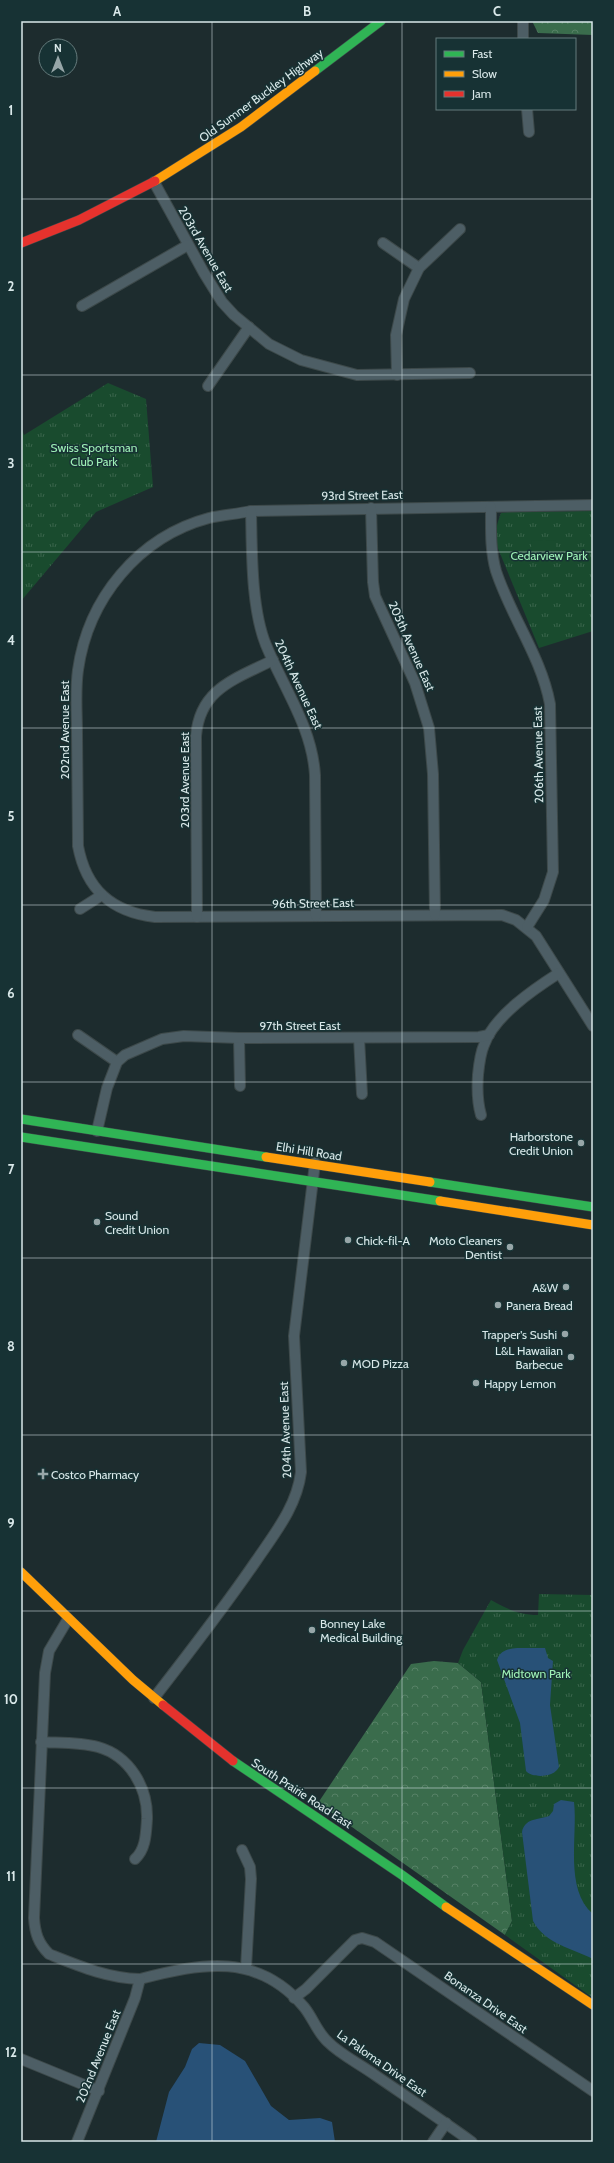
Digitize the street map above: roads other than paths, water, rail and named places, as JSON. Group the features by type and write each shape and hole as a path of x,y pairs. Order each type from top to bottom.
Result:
{"main road":[{"name":"Old Sumner Buckley Highway","path":"21,243 86,217 154,182 241,127 381,21"},
{"name":"Elhi Hill Road","path":"21,1119 315,1163 593,1207"},
{"path":"21,1137 593,1225"},
{"name":"South Prairie Road East","path":"21,1572 68,1619 154,1698 242,1768 380,1859 475,1928 547,1973 593,2005"}],"street":[{"path":"523,21 523,38"},
{"path":"527,110 529,132"},
{"name":"203rd Avenue East","path":"154,182 188,245 222,302 249,328 273,346 301,360 357,375 470,372"},
{"path":"397,375 396,335 398,319 404,300 419,268 460,229"},
{"path":"383,243 419,268"},
{"path":"82,306 188,245"},
{"path":"208,386 249,328"},
{"name":"93rd Street East","path":"142,553 159,541 193,524 210,518 251,511 593,505"},
{"name":"206th Avenue East","path":"491,507 492,547 496,570 508,600 544,677 550,704 553,872 544,900 527,927"},
{"name":"205th Avenue East","path":"371,508 373,582 376,596 416,683 425,713 431,743 435,915"},
{"name":"204th Avenue East","path":"251,511 252,560 256,600 262,632 273,660 306,730 313,752 315,775 316,916"},
{"name":"202nd Avenue East","path":"102,895 93,884 83,866 78,846 78,672 83,643 100,604 116,580 142,553"},
{"name":"203rd Avenue East","path":"197,917 196,736 199,716 209,698 224,685 273,660"},
{"path":"80,909 102,895"},
{"name":"96th Street East","path":"102,895 117,907 142,916 497,915 516,920 527,927"},
{"path":"527,927 539,940 593,1026"},
{"path":"481,1115 477,1104 478,1084 484,1045 489,1035 519,1001 559,973"},
{"path":"78,1035 117,1062 107,1088 97,1131"},
{"name":"97th Street East","path":"117,1062 125,1055 162,1039 184,1036 239,1038 359,1038 479,1037 489,1035"},
{"path":"239,1038 240,1086"},
{"path":"359,1038 362,1094"},
{"name":"204th Avenue East","path":"154,1698 236,1591 284,1519 300,1484 301,1472 294,1336 315,1163"},
{"path":"68,1619 53,1644 47,1659 41,1742 100,1747 120,1758 127,1764 141,1784 146,1801 145,1840 140,1854 135,1859"},
{"name":"La Paloma Drive East","path":"41,1742 34,1924 38,1940 49,1954 111,1976 140,1979 194,1967 214,1965 246,1968 271,1979 304,2007 328,2042 472,2142"},
{"path":"242,1850 250,1867 251,1879 246,1968"},
{"name":"Bonanza Drive East","path":"294,1998 306,1989 355,1940 362,1938 375,1942 392,1952 593,2091"},
{"name":"202nd Avenue East","path":"77,2142 99,2091 135,1998 140,1979"},
{"path":"21,2059 99,2091"},
{"path":"433,2142 446,2123"}],"water":[{"path":"517,1648 545,1648 548,1658 553,1661 550,1705 559,1767 549,1775 538,1776 529,1774 526,1771 520,1723 497,1660 503,1652"},
{"path":"561,1800 574,1802 575,1877 578,1891 584,1903 593,1914 593,1959 544,1935 533,1921 522,1832 526,1824 529,1822 549,1816 553,1811 554,1804"},
{"path":"199,2043 220,2045 245,2061 271,2106 289,2120 320,2118 332,2122 335,2142 156,2142 169,2092 185,2067 192,2049"}],"place":[{"name":"Harborstone Credit Union","path":"581,1143"},
{"name":"Sound Credit Union","path":"97,1222"},
{"name":"Chick-fil-A","path":"348,1240"},
{"name":"Moto Cleaners Dentist","path":"510,1247"},
{"name":"A&W","path":"566,1287"},
{"name":"Panera Bread","path":"498,1305"},
{"name":"Trapper's Sushi","path":"565,1334"},
{"name":"L&L Hawaiian Barbecue","path":"571,1357"},
{"name":"MOD Pizza","path":"344,1363"},
{"name":"Happy Lemon","path":"476,1383"},
{"name":"Costco Pharmacy","path":"43,1474"},
{"name":"Bonney Lake Medical Building","path":"312,1630"}],"park label":[{"name":"Swiss Sportsman Club Park","path":"94,454"},
{"name":"Cedarview Park","path":"549,555"},
{"name":"Midtown Park","path":"536,1673"}]}
